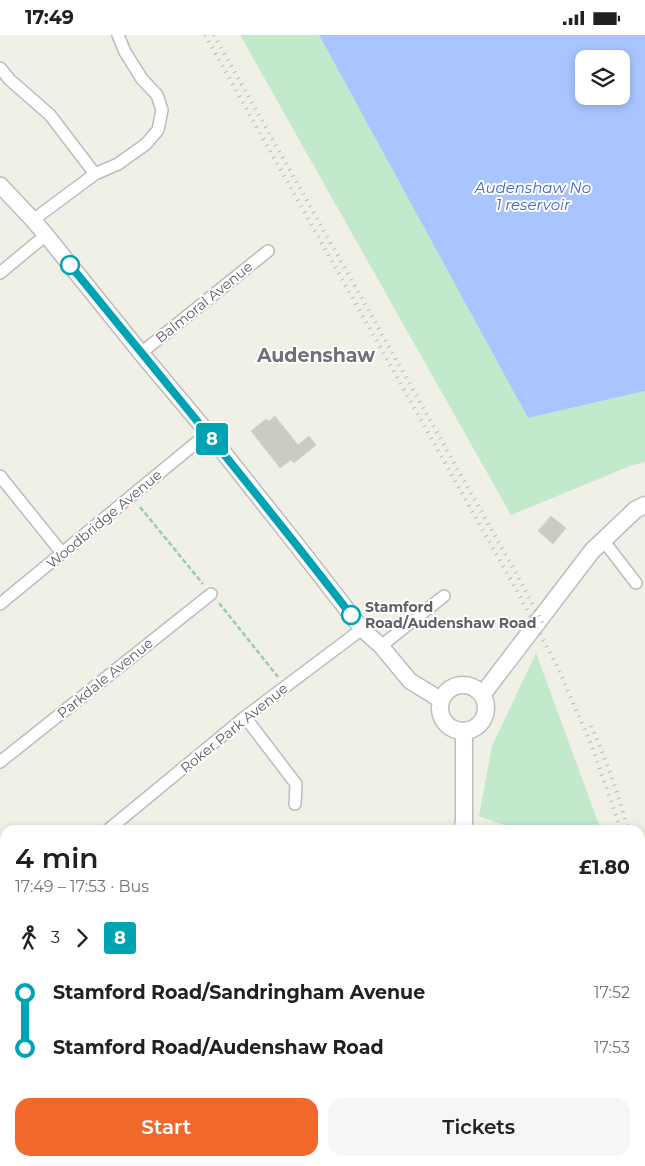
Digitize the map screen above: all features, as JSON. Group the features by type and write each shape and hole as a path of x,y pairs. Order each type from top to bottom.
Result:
{"main road":[{"path":"482,695 592,551 635,510 645,505"},
{"path":"461,685 475,688 482,695 486,708 484,718 475,728 464,731 454,730 445,723 440,714 441,700 449,689 461,685"},
{"path":"463,825 464,731"}],"street":[{"path":"33,220 95,174 118,164 146,144 158,130 162,111 157,95 142,79 125,52 118,35"},
{"path":"0,68 10,80 50,115 95,174"},
{"path":"0,185 46,235 208,433 362,629 381,646 410,681 441,700"},
{"path":"0,273 46,235"},
{"name":"Balmoral Avenue","path":"141,353 268,251"},
{"name":"Woodbridge Avenue","path":"0,605 208,433"},
{"path":"0,476 62,553"},
{"path":"603,540 636,583"},
{"name":"Parkdale Avenue","path":"0,762 211,594"},
{"path":"381,646 444,596"},
{"name":"Roker Park Avenue","path":"114,825 245,717 362,629"},
{"path":"245,717 296,784 295,804"}],"green space":[{"path":"240,35 319,35 528,418 645,391 645,462 630,466 511,515"},
{"path":"536,653 599,825 504,825 479,816 492,746"}],"water":[{"name":"Audenshaw No 1 reservoir","path":"319,35 645,35 645,391 528,418"}],"building":[{"path":"275,416 298,445 309,436 316,445 294,463 291,460 280,468 251,431 266,419 269,421"},
{"path":"551,516 566,528 553,544 538,531"}],"railway":[{"path":"205,35 517,591 557,666 591,744 619,825"},
{"path":"214,35 543,624"},
{"path":"591,726 612,777 627,825"}],"bus line":[{"name":"8","path":"70,265 208,433 351,615"}],"place":[{"name":"Stamford Road/Audenshaw Road","path":"351,615"}],"district":[{"name":"Audenshaw","path":"316,355"}]}
